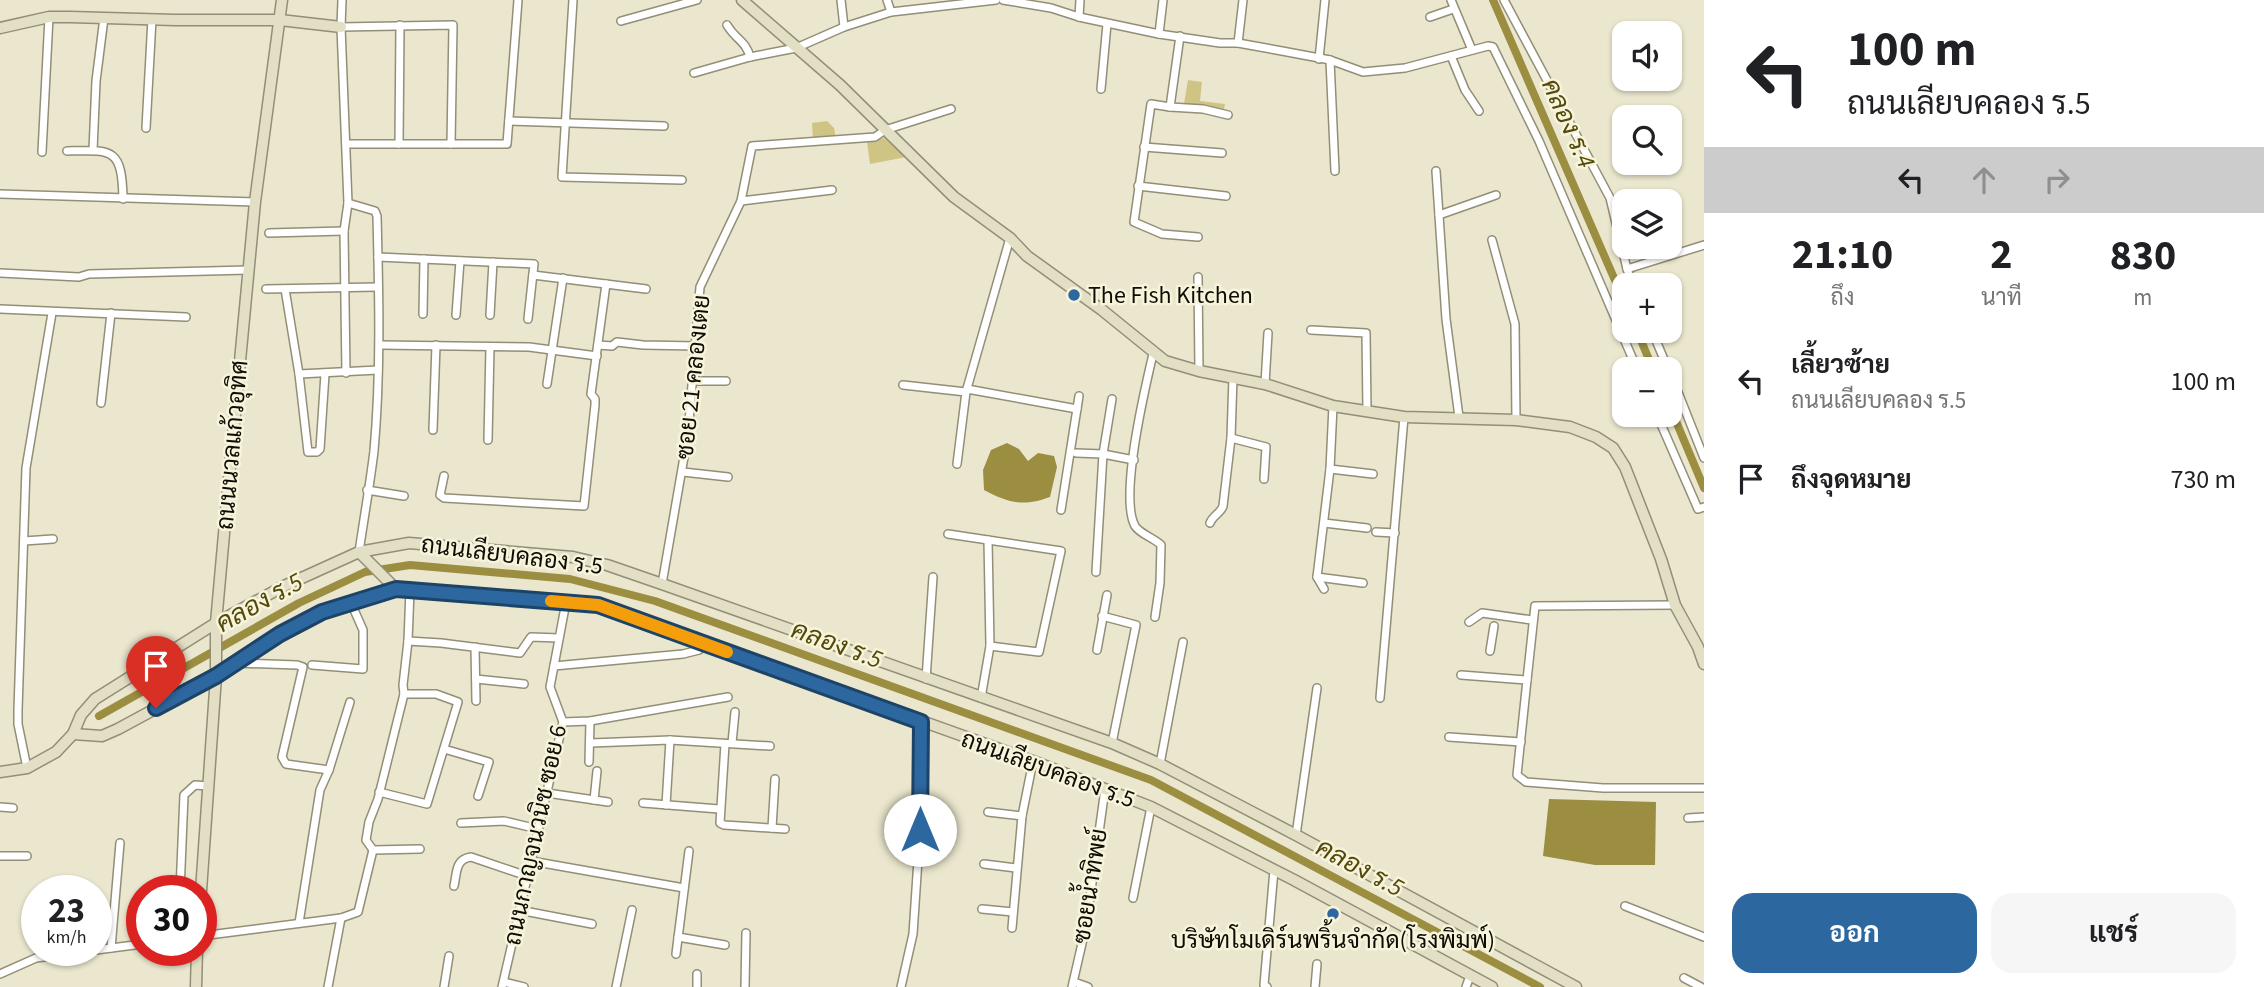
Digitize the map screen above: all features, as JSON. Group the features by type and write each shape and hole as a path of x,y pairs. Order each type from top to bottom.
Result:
{"street":[{"name":"ถนนนวลแก้วอุทิศ","path":"202,875 216,676 216,623 248,270 282,0"},
{"path":"342,0 348,203 344,231 346,373"},
{"path":"346,144 507,144 518,0"},
{"path":"573,0 562,177 682,180"},
{"path":"621,20 697,0"},
{"path":"742,0 840,85 954,197 1165,361 1199,371 1265,384 1333,406 1404,416 1516,420 1570,427 1596,437 1613,448 1625,467 1661,559 1675,605 1701,646 1704,664"},
{"path":"841,0 844,27"},
{"path":"887,0 891,12"},
{"path":"694,73 796,48 844,27 891,12 996,0"},
{"path":"1003,0 1021,1 1107,24 1159,34 1238,43 1330,60 1363,72 1405,68 1488,46 1495,48 1539,141 1632,357"},
{"path":"1079,17 1080,0"},
{"path":"1159,34 1163,0"},
{"path":"1238,43 1243,0"},
{"path":"1319,59 1325,0"},
{"path":"1451,0 1472,50"},
{"path":"1504,0 1610,198 1628,273"},
{"path":"1430,17 1453,9"},
{"path":"0,28 49,17 280,20 341,27 453,24 451,144"},
{"path":"42,152 49,17"},
{"path":"93,150 96,81 104,18"},
{"path":"146,128 152,19"},
{"path":"1101,89 1107,24"},
{"path":"399,144 400,25"},
{"path":"727,25 733,35 747,46 750,58"},
{"path":"1170,107 1180,36"},
{"path":"1451,56 1465,90 1479,111"},
{"path":"1330,60 1335,171"},
{"path":"1198,237 1162,233 1134,222 1151,104 1203,109 1228,115"},
{"path":"885,130 951,109"},
{"path":"509,121 664,126"},
{"name":"ซอย 21 คลองเตย","path":"662,584 683,472 700,287 741,201 751,146 843,141 875,137 885,130"},
{"path":"1144,147 1222,153"},
{"path":"67,151 108,152 115,159 122,174 124,199"},
{"path":"1436,171 1446,319 1459,417"},
{"path":"1138,186 1226,196"},
{"path":"741,201 832,190"},
{"path":"0,194 255,202"},
{"path":"1439,215 1496,195"},
{"path":"348,203 375,211 378,257 380,345 374,452 359,552 396,589"},
{"path":"270,233 344,231"},
{"path":"957,464 966,390 1010,238"},
{"path":"1492,240 1515,324 1516,420"},
{"path":"1626,269 1704,245"},
{"path":"378,257 534,264 528,319"},
{"path":"423,314 424,259"},
{"path":"456,315 460,261"},
{"path":"490,315 493,262"},
{"path":"0,273 79,277 89,274 248,270"},
{"path":"533,275 646,289"},
{"path":"1198,277 1199,371"},
{"path":"547,384 563,278"},
{"path":"443,476 440,495 444,498 584,506 595,405 591,394 606,284"},
{"path":"266,289 377,287"},
{"path":"285,289 308,452 313,453 320,449 325,374"},
{"path":"0,309 186,317"},
{"path":"0,772 27,768 18,724 26,468 52,313"},
{"path":"101,403 111,313"},
{"path":"1311,330 1366,333 1367,411"},
{"path":"1265,384 1268,333"},
{"path":"598,345 612,346 617,342 696,346"},
{"path":"380,345 489,346 597,356"},
{"path":"433,430 436,345"},
{"path":"488,440 489,346"},
{"path":"1153,354 1128,502 1136,528 1158,542 1162,553 1155,617"},
{"path":"299,374 377,370"},
{"path":"1210,523 1212,516 1223,506 1231,438 1233,377"},
{"path":"692,381 726,382"},
{"path":"903,385 966,390 1077,409"},
{"path":"1061,510 1079,396"},
{"path":"1096,572 1103,454 1112,398"},
{"path":"1682,403 1704,458"},
{"path":"1324,589 1317,577 1330,469 1333,406"},
{"path":"1380,698 1404,416"},
{"path":"1662,427 1698,509 1703,508"},
{"path":"1231,438 1266,447 1264,479"},
{"path":"1076,453 1103,454 1134,460"},
{"path":"1330,469 1373,474"},
{"path":"683,472 728,477"},
{"path":"368,490 404,496"},
{"path":"1324,523 1367,528"},
{"path":"1376,531 1395,533"},
{"path":"948,534 1061,551 1039,652 990,646"},
{"path":"24,541 52,540"},
{"path":"981,698 990,646 988,540"},
{"name":"ถนนเลียบคลอง ร.5","path":"27,768 56,752 73,734 81,715 95,699 216,623 284,586 359,552 409,543 573,557 607,565 1112,743 1160,764 1296,835 1576,987"},
{"path":"926,679 933,577"},
{"path":"1317,577 1363,583"},
{"name":"ถนนเลียบคลอง ร.5","path":"73,734 102,736 216,676 280,634 322,612 396,589 598,605 1033,761 1151,807 1492,987"},
{"path":"217,934 341,918 358,912 373,850 366,840 369,821 404,694 410,590"},
{"path":"1097,650 1107,595"},
{"name":"ถนนกาญจนวนิช ซอย 6","path":"503,985 563,722 550,687 566,602"},
{"path":"312,665 363,669 363,630 351,603"},
{"path":"1675,605 1535,606 1517,775 1520,780 1526,782 1603,788 1704,788"},
{"path":"1469,622 1482,613 1495,620 1532,620"},
{"path":"1102,616 1136,625 1112,743"},
{"path":"1490,651 1495,620"},
{"path":"408,641 520,653 531,637 559,638"},
{"path":"1160,764 1183,642"},
{"path":"554,666 683,654 699,650 704,643"},
{"path":"475,647 476,701"},
{"path":"237,663 303,667 282,757 286,764 330,770"},
{"path":"1461,675 1527,680"},
{"path":"476,679 524,684"},
{"path":"1296,835 1317,688"},
{"path":"379,792 427,804 458,702 436,694 404,694"},
{"path":"563,722 590,721 727,697"},
{"path":"299,923 320,790 330,770 350,702"},
{"path":"735,712 719,820 724,825 785,830"},
{"path":"590,721 590,762"},
{"path":"901,987 913,934 920,830 921,722"},
{"path":"1449,737 1521,742"},
{"path":"591,743 670,740 770,746"},
{"path":"666,805 670,740"},
{"path":"444,749 489,762 478,796"},
{"path":"1012,928 1022,816 1033,761"},
{"path":"594,800 597,771"},
{"path":"772,828 775,779"},
{"path":"181,875 184,795 195,785 208,786"},
{"name":"ซอยน้ำทิพย์","path":"1073,985 1086,926 1105,789"},
{"path":"547,793 608,802"},
{"path":"643,803 719,809"},
{"path":"0,807 13,808"},
{"path":"1133,898 1151,807"},
{"path":"988,812 1022,816"},
{"path":"1688,818 1704,817"},
{"path":"461,823 504,821 538,830"},
{"path":"112,936 120,844"},
{"path":"373,850 420,849"},
{"path":"676,954 689,851"},
{"path":"0,856 27,856"},
{"path":"454,886 459,862 471,857 527,876"},
{"path":"531,861 684,888"},
{"path":"984,864 1016,868"},
{"path":"1267,987 1264,985 1274,870"},
{"path":"1625,906 1704,937"},
{"path":"982,909 1013,912"},
{"path":"519,910 592,924"},
{"path":"616,987 632,910"},
{"path":"328,987 341,918"},
{"path":"745,987 746,933"},
{"path":"678,937 724,945"},
{"path":"444,987 449,956"},
{"path":"1315,987 1317,964"},
{"path":"0,974 21,965"},
{"path":"196,987 197,966"},
{"path":"697,974 697,987"},
{"path":"1465,987 1470,976"},
{"path":"1684,978 1701,987"},
{"path":"503,985 524,987"},
{"path":"1073,985 1088,987"}],"shaded area":[{"path":"1188,80 1202,82 1200,101 1225,104 1224,109 1184,104"},
{"path":"827,121 834,128 836,139 813,140 812,123"},
{"path":"884,138 906,157 870,164 867,142"},
{"path":"1007,443 1019,449 1028,461 1038,453 1054,456 1057,467 1050,497 1024,503 1001,498 984,490 983,470 991,450"},
{"path":"1549,799 1656,802 1655,865 1595,865 1543,856"}],"waterway":[{"name":"คลอง ร.4","path":"1493,0 1612,273"},
{"name":"คลอง ร.4","path":"1642,343 1648,357"},
{"name":"คลอง ร.4","path":"1678,427 1704,488"},
{"name":"คลอง ร.5","path":"99,716 299,603 365,572 410,565 570,579 655,601 1151,780 1540,987"}],"slow traffic":[{"path":"551,601 598,605 727,652"}],"place":[{"name":"The Fish Kitchen","path":"1074,295"},
{"name":"บริษัทโมเดิร์นพริ้นจำกัด(โรงพิมพ์)","path":"1333,914"}],"route":[{"path":"156,708 216,676 280,634 322,612 396,589 598,605 921,722 920,830"}]}
